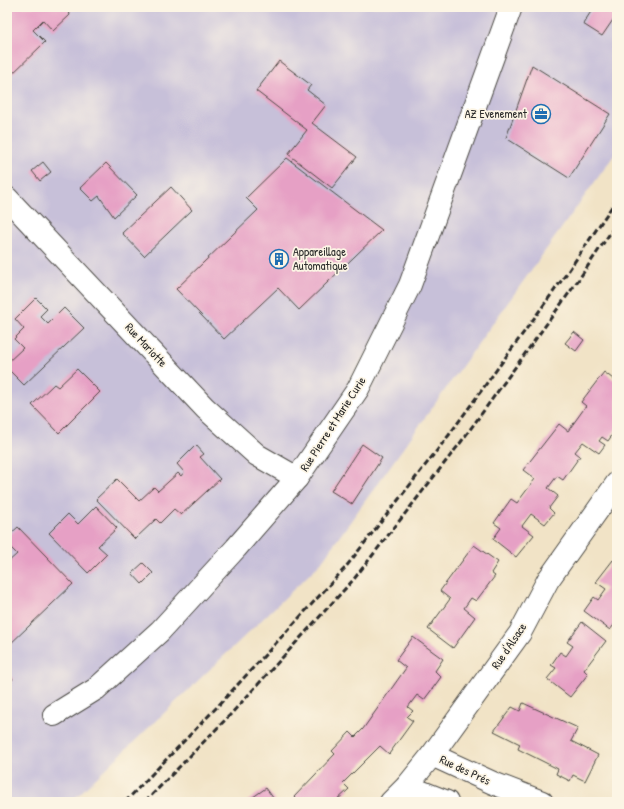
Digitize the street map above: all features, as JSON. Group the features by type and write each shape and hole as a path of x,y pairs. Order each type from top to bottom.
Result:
{"street":[{"name":"Rue Pierre et Marie Curie","path":"54,715 96,689 160,631 236,548 297,478 358,389 410,285 511,7"},
{"name":"Rue Mariotte","path":"7,198 205,408 257,455 297,478"},
{"name":"Rue d'Alsace","path":"391,802 407,786 432,755 520,633 548,580 617,483"},
{"name":"Rue des Prés","path":"432,755 493,783 542,802"},
{"path":"407,786 447,802"}],"shaded area":[{"path":"7,7 617,7 617,151 319,565 71,802 7,802"}],"building":[{"path":"7,7 74,7 69,12 70,15 53,31 43,20 33,30 45,42 7,79"},
{"path":"588,7 617,7 617,14 602,36 583,24 592,10"},
{"path":"279,61 311,85 307,90 326,105 312,123 357,157 332,188 288,154 307,130 256,91"},
{"path":"532,65 610,114 569,178 506,138"},
{"name":"Appareillage Automatique","path":"287,158 382,230 299,310 278,288 224,339 176,289 258,210 246,198"},
{"path":"43,162 51,172 40,181 32,171"},
{"path":"106,163 137,195 114,217 99,196 93,201 80,188"},
{"path":"171,187 192,210 144,256 122,233"},
{"path":"36,298 47,309 40,316 48,324 64,308 84,328 24,385 7,368 7,363 23,348 14,339 24,329 15,319"},
{"path":"574,332 584,340 576,351 565,343"},
{"path":"77,369 100,392 59,433 32,405 54,384 58,387"},
{"path":"604,372 617,382 617,428 608,441 602,437 599,441 605,445 599,453 583,442 575,452 580,456 563,480 557,476 548,488 558,496 549,508 554,513 545,524 531,514 522,526 534,535 516,557 493,539 501,528 494,523 511,499 517,503 535,479 523,470 559,424 568,431 586,406 581,402"},
{"path":"362,444 382,458 352,504 331,491"},
{"path":"196,445 204,454 200,457 220,479 181,515 174,509 160,523 156,519 135,539 96,499 117,479 139,501 154,487 158,491 178,473 181,476 184,472 177,464"},
{"path":"96,506 117,528 98,546 107,554 88,573 49,533 68,514 78,524"},
{"path":"18,527 73,584 7,647 7,563 17,554 7,544 7,537"},
{"path":"474,545 498,562 491,573 495,576 476,601 471,598 464,608 475,617 453,648 428,629 450,599 440,591"},
{"path":"613,560 617,564 617,621 610,630 584,611 594,597 598,600 606,589 596,582"},
{"path":"143,563 153,573 142,584 132,573"},
{"path":"582,622 606,641 584,670 588,674 570,697 547,679 556,668 551,665 560,652 566,656 573,646 567,642"},
{"path":"413,637 443,659 435,671 441,677 433,688 424,700 417,695 408,707 413,711 407,717 413,721 389,754 380,746 343,783 349,789 335,802 299,802 294,797 335,754 332,751 350,732 355,737 363,729 406,668 396,660"},
{"path":"7,672 13,679 7,685"},
{"path":"523,703 578,728 571,741 598,755 585,781 573,775 570,781 556,774 558,769 518,749 520,744 494,731 512,707 520,711"},
{"path":"266,788 276,802 246,802"}],"railway":[{"path":"125,802 217,707 345,568 449,435 567,273 617,199"},
{"path":"145,802 230,715 354,579 461,442 577,282 617,223"}],"place":[{"name":"AZ Evenement","path":"541,114"},
{"name":"Appareillage Automatique","path":"279,259"}]}
